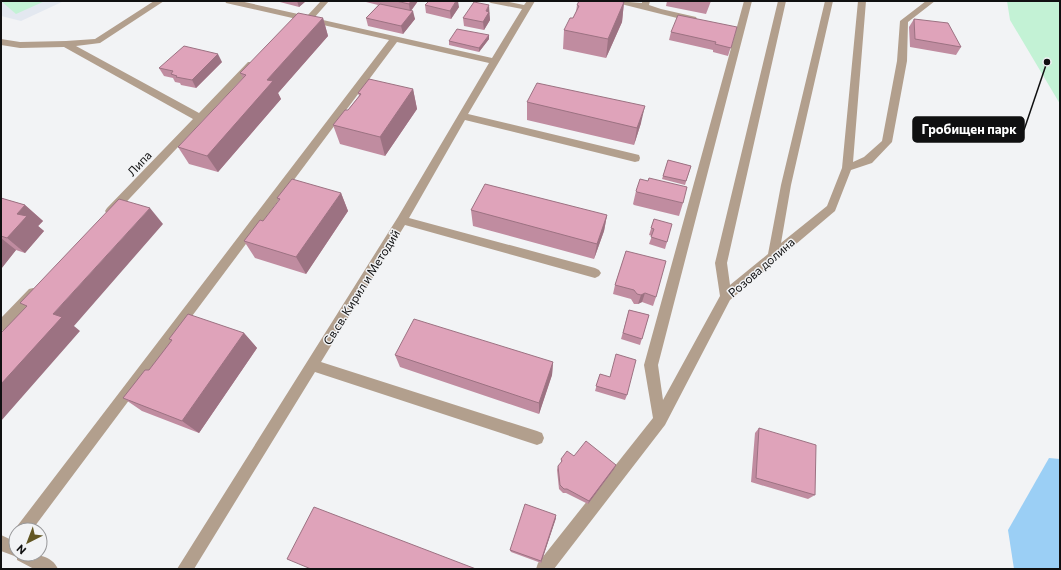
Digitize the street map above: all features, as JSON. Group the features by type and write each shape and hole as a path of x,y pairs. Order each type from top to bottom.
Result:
{"street":[{"path":"1,42 20,45 66,44 97,41 160,1"},
{"path":"229,1 495,62"},
{"path":"308,20 325,1"},
{"path":"491,1 529,5"},
{"path":"620,1 646,4 658,11 700,21"},
{"path":"660,420 651,365 748,1"},
{"path":"726,296 721,263 782,1"},
{"path":"773,256 786,185 829,1"},
{"name":"Розова долина","path":"544,569 660,420 726,296 831,208 847,168 862,1"},
{"path":"847,168 868,160 887,142 902,61 904,21 931,1"},
{"name":"Св.св. Кирил и Методий","path":"185,569 402,220 462,116 529,5"},
{"path":"286,28 296,17"},
{"path":"28,522 395,39"},
{"path":"66,44 200,118"},
{"name":"Липа","path":"106,217 259,56"},
{"path":"462,116 635,158"},
{"path":"402,220 595,273"},
{"path":"1,326 40,286"},
{"path":"312,365 537,438"},
{"path":"38,562 50,569"}],"shaded area":[{"path":"1,1 64,1 21,21 1,16"}],"green space":[{"path":"1,1 45,1 16,14"},
{"path":"1007,1 1060,1 1060,104 1010,20"}],"water":[{"path":"1049,458 1060,459 1060,569 1014,569 1008,530"}],"building":[{"path":"396,1 411,1 409,4"},
{"path":"429,1 456,1 450,11 425,5"},
{"path":"579,1 624,2 608,39 564,30 570,18 573,18 579,6 577,5"},
{"path":"474,2 489,5 486,11 489,12 483,22 463,18"},
{"path":"380,4 413,11 401,26 366,18"},
{"path":"298,13 323,18 267,80 273,81 207,156 178,147 246,75 240,73"},
{"path":"678,15 737,27 731,48 715,44 716,42 671,32"},
{"path":"914,19 948,23 961,47 915,39"},
{"path":"457,29 489,35 479,48 449,41"},
{"path":"184,46 218,54 192,80 176,77 177,76 171,74 173,71 159,68"},
{"path":"369,79 413,89 380,137 333,125 361,94 358,93"},
{"path":"537,83 645,106 637,128 527,102"},
{"path":"668,160 691,166 686,181 663,176"},
{"path":"649,178 687,187 683,203 637,192 640,179 648,181"},
{"path":"292,179 341,193 296,257 244,241 260,220 263,221 280,199 277,198"},
{"path":"485,184 607,215 597,244 471,210"},
{"path":"1,198 25,205 17,214 27,216 7,238 1,236"},
{"path":"119,199 150,208 53,314 62,317 1,384 1,333 27,306 20,303"},
{"path":"654,219 672,224 667,242 651,237 654,229 651,228"},
{"path":"626,251 666,261 656,297 645,293 641,295 637,294 634,290 615,285"},
{"path":"629,310 649,315 642,339 623,333"},
{"path":"188,314 244,333 182,421 123,398 145,370 149,370 172,340 169,339"},
{"path":"414,319 553,362 539,403 395,355"},
{"path":"616,354 636,360 627,395 596,386 600,374 610,377"},
{"path":"759,428 816,445 815,495 756,478"},
{"path":"586,441 616,465 589,501 567,489 564,489 560,485 558,466 567,451 574,456"},
{"path":"525,504 556,515 541,561 510,550"},
{"path":"314,507 476,569 311,569 287,559"}],"place":[{"name":"Гробищен парк","path":"1047,62"}]}
